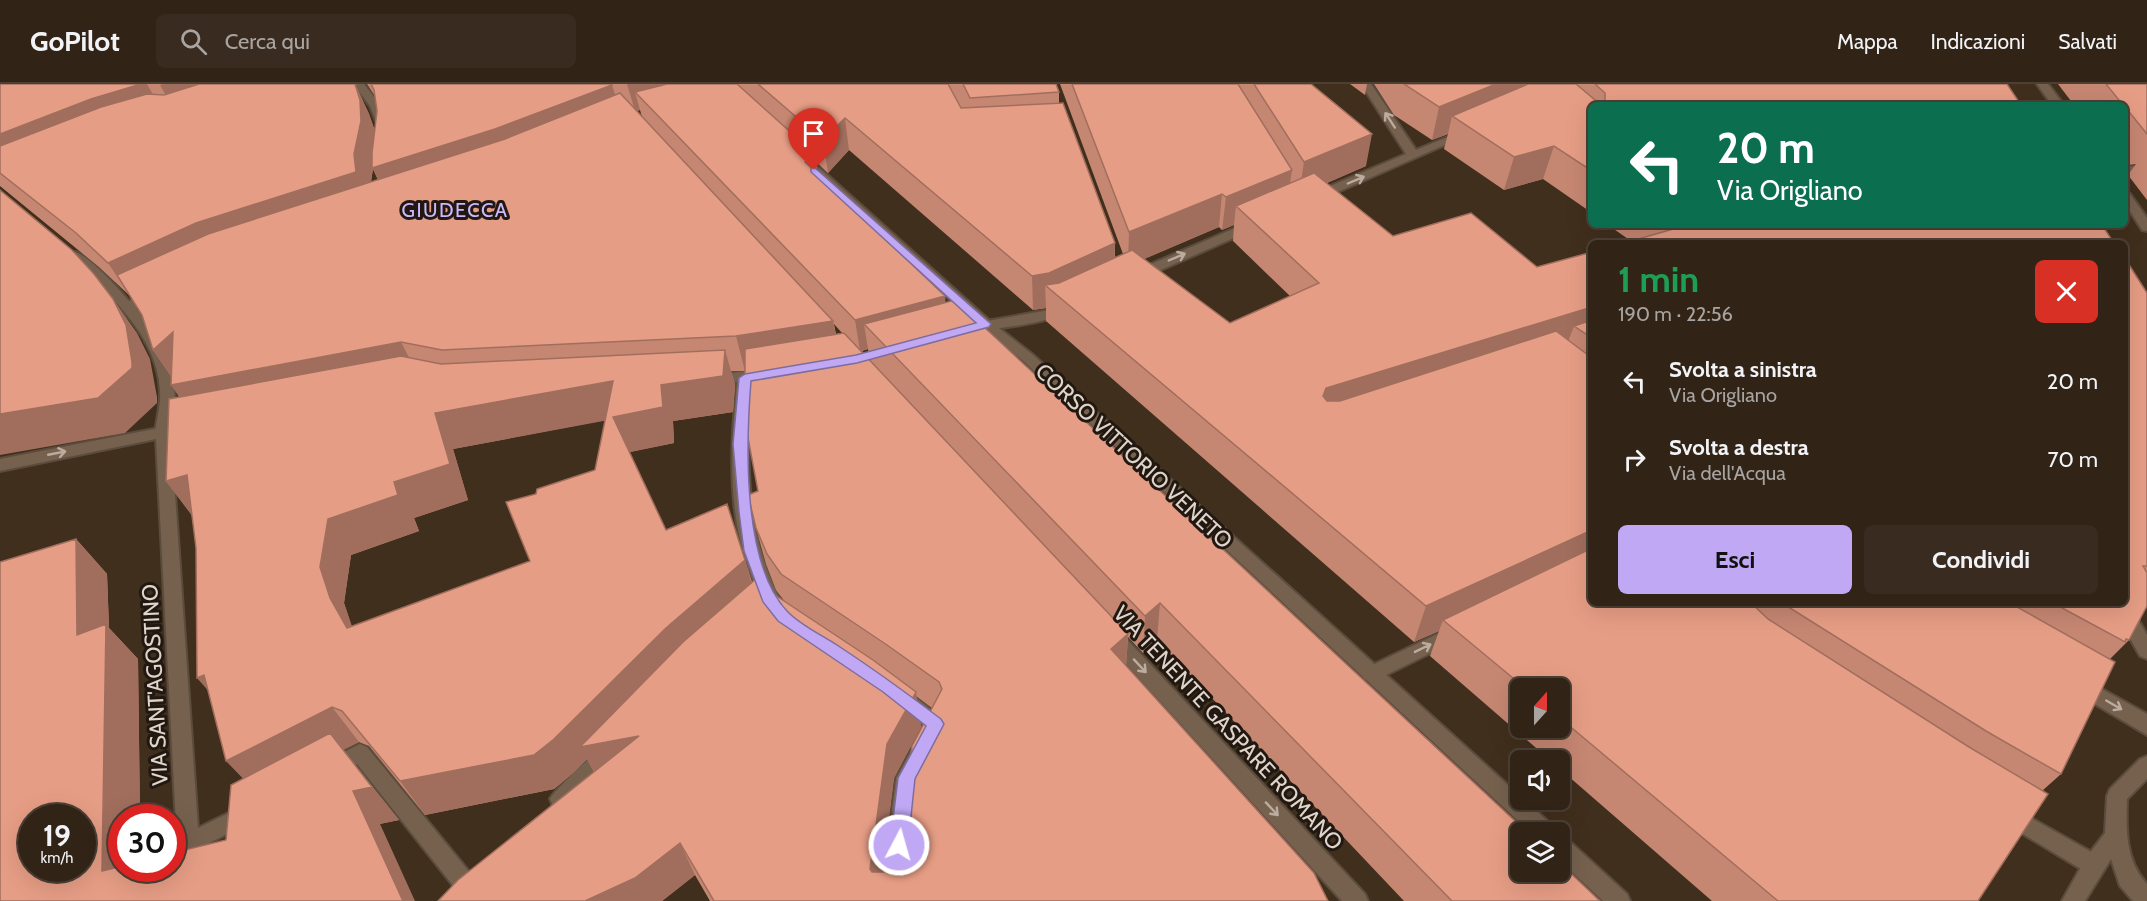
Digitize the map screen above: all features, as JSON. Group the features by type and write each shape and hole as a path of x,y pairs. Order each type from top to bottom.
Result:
{"street":[{"path":"358,84 375,106 384,132 384,143"},
{"path":"1366,84 1413,155"},
{"path":"2042,84 2056,102"},
{"path":"1297,205 1478,128"},
{"name":"CORSO VITTORIO VENETO","path":"791,149 985,324 1027,357 1533,822"},
{"path":"2128,170 2147,168"},
{"path":"2128,200 2147,227"},
{"path":"1124,280 1264,219"},
{"path":"62,245 129,306 157,350 167,386 163,432"},
{"path":"129,306 168,286"},
{"path":"953,333 985,324 1053,314 1074,304"},
{"path":"697,380 745,378 778,372"},
{"path":"745,378 740,444 751,551 768,598 783,617"},
{"path":"0,465 210,423"},
{"name":"VIA SANT'AGOSTINO","path":"163,432 188,844 259,807"},
{"path":"750,614 768,598"},
{"path":"2120,606 2147,651"},
{"name":"VIA TENENTE GASPARE ROMANO","path":"1099,621 1357,901"},
{"path":"1371,674 1466,627"},
{"path":"2060,674 2142,721 2147,727"},
{"path":"888,687 935,724 906,778 891,901"},
{"path":"545,812 582,781 622,738"},
{"path":"309,780 360,753 459,891 481,865"},
{"path":"2147,765 2117,796 2115,836 2128,879 2147,900"},
{"path":"1994,805 2094,865"},
{"path":"2073,901 2094,865 2115,836"},
{"path":"1570,856 1619,901"}],"building":[{"path":"0,84 141,84 91,99 0,134"},
{"path":"199,84 355,84 360,100 361,121 354,154 356,172 196,223 108,263 76,233 0,173 0,146 101,107 147,94 164,95"},
{"path":"371,84 612,85 495,129 372,168 377,111"},
{"path":"667,84 737,84 814,153 805,162 945,296 855,320 635,92"},
{"path":"758,84 948,84 961,108 1063,103 1115,243 1049,273 1032,276 845,118 823,140"},
{"path":"963,84 1056,84 1059,92 970,98"},
{"path":"1072,84 1238,84 1292,170 1226,197 1222,194 1129,232"},
{"path":"1254,84 1311,84 1372,134 1304,162"},
{"path":"1404,84 1496,84 1439,107"},
{"path":"1528,84 1576,84 1597,102 1588,102 1588,168 1554,146 1514,157 1452,116"},
{"path":"1595,84 2007,84 2019,102 1605,102 1605,93"},
{"path":"2106,84 2147,84 2147,134 2128,110 2128,102 2121,102"},
{"path":"620,93 833,321 736,336 442,350 401,342 171,385 173,332 153,350 142,315 117,275 208,234 505,139"},
{"path":"1314,173 1393,236 1471,213 1537,267 1588,253 1588,308 1326,388 1323,396 1327,401 1340,401 1556,331 1588,355 1588,532 1426,606 1045,285 1059,283 1132,250 1230,323 1319,283 1236,206"},
{"path":"0,190 72,250 113,299 126,325 132,368 98,398 0,414"},
{"path":"1677,228 2104,228 2112,240 1635,240"},
{"path":"2128,263 2147,293 2147,566 2143,566 2147,573 2147,606 2129,640 2126,639 2125,642 2059,606 2128,606"},
{"path":"955,300 1516,822 1510,822 1510,882 1570,882 1570,872 1600,901 1452,901 1160,603 1145,616 864,324"},
{"path":"1588,321 1588,335 1574,326"},
{"path":"844,333 1128,634 1111,649 1314,873 1328,901 714,901 680,843 635,878 585,901 438,901 458,880 639,736 580,747 683,642 757,578 766,589 873,660 916,692 887,744 870,869 872,872 895,872 897,870 912,746 942,689 939,682 781,574 767,554 756,528 748,495 758,491 745,422 745,349"},
{"path":"725,350 723,376 661,385 663,407 613,417 666,530 727,504 745,560 666,628 554,739 534,755 400,781 342,711 332,707 226,761 204,675 197,678 196,548 187,475 166,481 169,399 401,356 441,364","holes":["613,381 595,470 537,489 536,494 506,502 530,561 347,628 330,598 320,567 328,519 398,495 394,482 450,464 435,413"]},
{"path":"76,539 77,635 106,624 102,871 108,870 108,882 186,882 186,850 226,840 231,785 330,733 372,787 353,791 403,901 0,901 0,562"},
{"path":"1588,550 1588,606 1754,606 1768,619 1969,747 2048,794 1978,901 1778,901 1570,726 1570,678 1513,678 1443,620"},
{"path":"1787,606 2015,606 2115,662 2061,774 1986,731"}],"district":[{"name":"GIUDECCA","path":"455,210"}],"route":[{"path":"814,170 985,324 857,359 745,378 740,444 746,512 751,551 768,598 783,617 888,687 935,724 906,778 899,845"}]}
